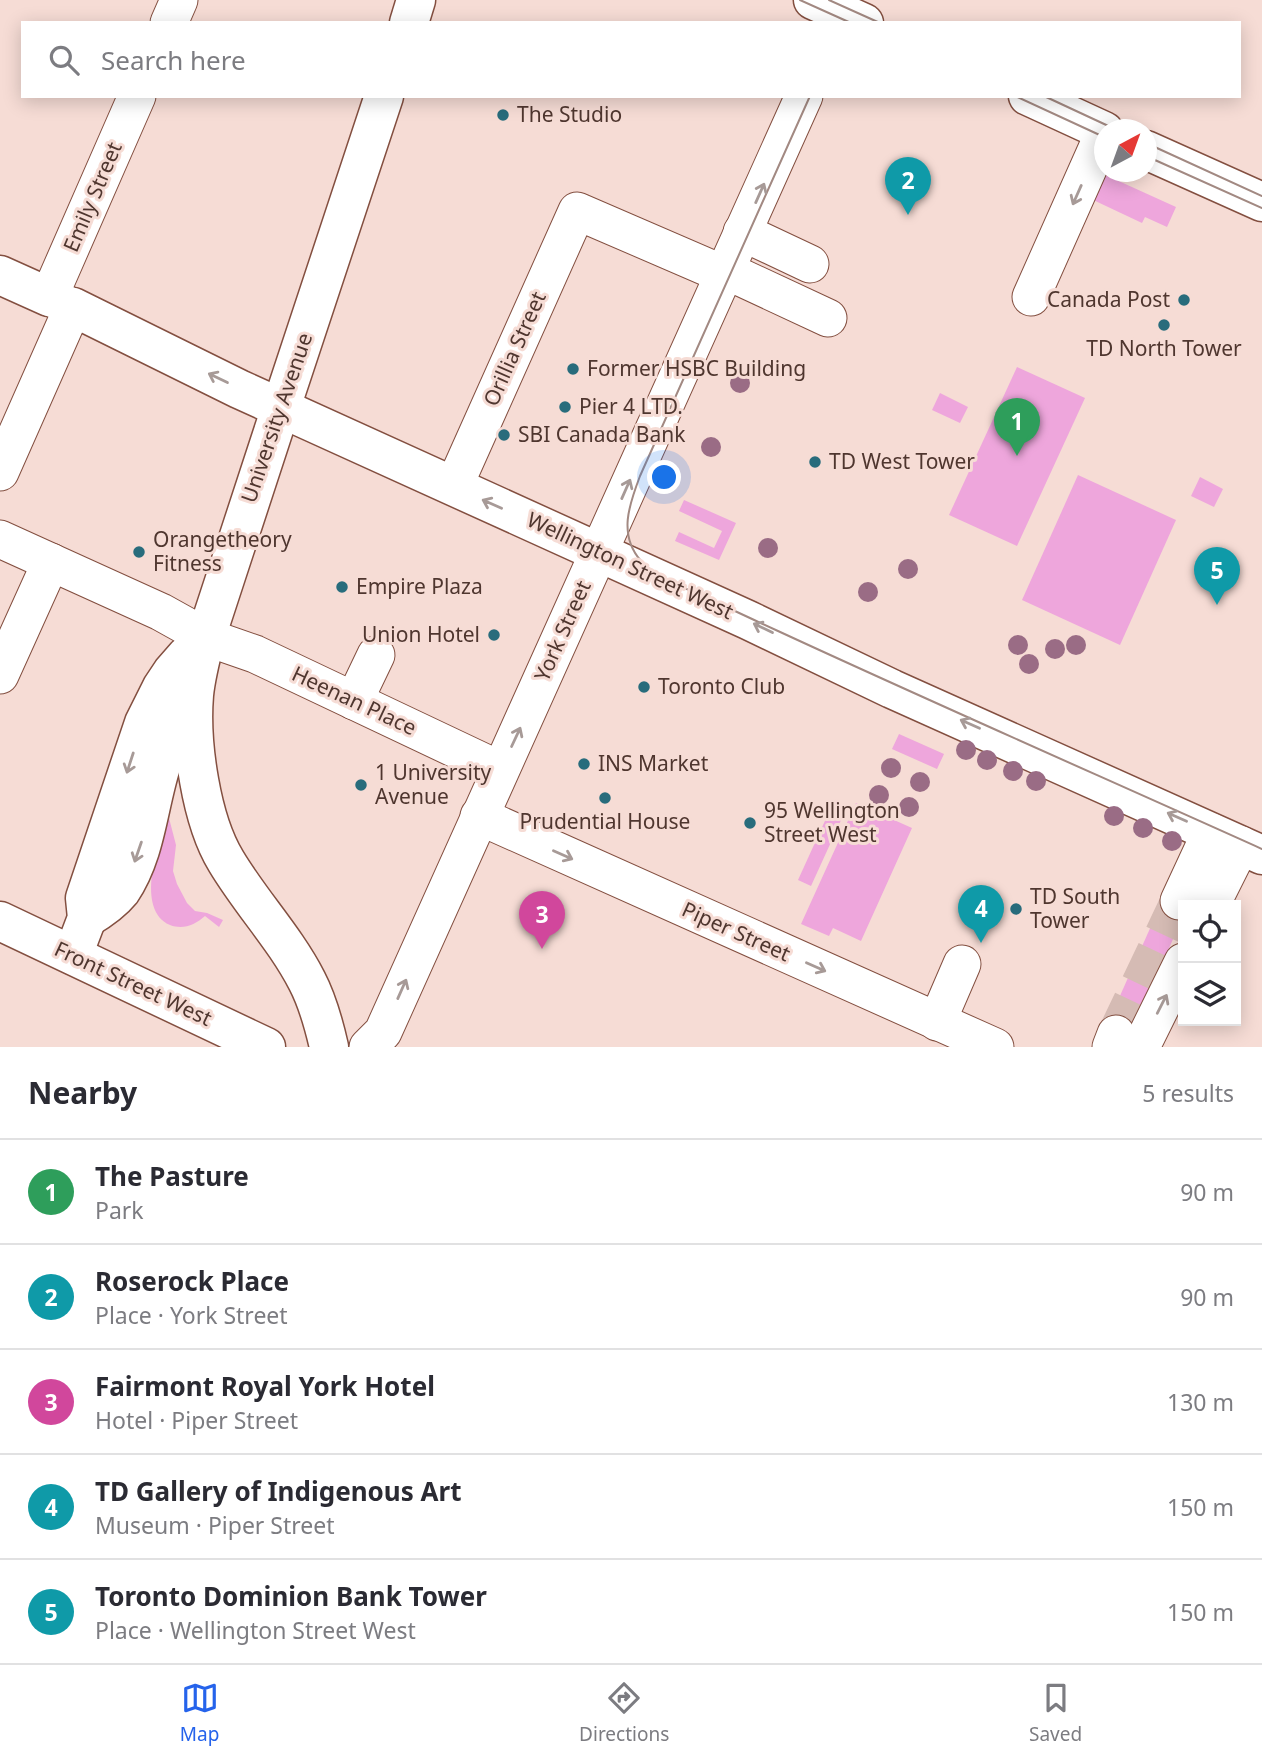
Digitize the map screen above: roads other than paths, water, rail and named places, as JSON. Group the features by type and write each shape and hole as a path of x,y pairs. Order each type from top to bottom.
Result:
{"main road":[{"path":"410,21 416,0"},
{"name":"University Avenue","path":"329,1047 320,1011 307,981 281,937 226,861 213,834 195,751 194,697 206,637 383,98"},
{"path":"1032,98 1094,127"},
{"path":"1157,155 1262,202"},
{"name":"Wellington Street West","path":"0,275 239,389 748,620 892,689 1238,844"},
{"path":"73,955 87,919 85,898 144,723 172,672 206,637"},
{"path":"87,919 120,891 133,867 140,850 161,767 172,737 194,697"},
{"name":"Front Street West","path":"0,921 266,1047"}],"street":[{"name":"Emily Street","path":"0,472 136,98"},
{"name":"York Street","path":"368,1047 383,1032 803,98"},
{"path":"1031,297 1094,155"},
{"name":"Orillia Street","path":"454,486 577,211 731,257"},
{"path":"731,257 816,291 731,257"},
{"name":"Heenan Place","path":"0,539 161,612 206,637 255,654 500,770"},
{"path":"0,675 51,562"},
{"path":"354,701 376,655"},
{"name":"Piper Street","path":"479,816 995,1047"},
{"path":"1197,900 1238,844"},
{"path":"1123,1043 1182,963"},
{"path":"937,1022 962,964"}],"tunnel":[{"path":"1116,1034 1178,903"}],"tram line":[{"path":"800,0 847,21"},
{"path":"829,0 876,21"},
{"path":"809,98 640,476 628,520 634,551 647,567 669,581 1262,849"},
{"path":"1019,98 1094,132"},
{"path":"1048,98 1094,119"},
{"path":"1157,148 1262,196"},
{"path":"1157,161 1262,208"}],"place":[{"name":"The Studio","path":"503,115"},
{"name":"Roserock Place","path":"908,215"},
{"name":"Canada Post","path":"1184,300"},
{"name":"TD North Tower","path":"1164,325"},
{"name":"Former HSBC Building","path":"573,369"},
{"name":"Pier 4 LTD.","path":"565,407"},
{"name":"SBI Canada Bank","path":"504,435"},
{"name":"The Pasture","path":"1017,456"},
{"name":"TD West Tower","path":"815,462"},
{"name":"Orangetheory Fitness","path":"139,552"},
{"name":"Empire Plaza","path":"342,587"},
{"name":"Toronto Dominion Bank Tower","path":"1217,605"},
{"name":"Union Hotel","path":"494,635"},
{"name":"Toronto Club","path":"644,687"},
{"name":"INS Market","path":"584,764"},
{"name":"1 University Avenue","path":"361,785"},
{"name":"Prudential House","path":"605,798"},
{"name":"95 Wellington Street West","path":"750,823"},
{"name":"TD South Tower","path":"1016,909"},
{"name":"TD Gallery of Indigenous Art","path":"981,943"},
{"name":"Fairmont Royal York Hotel","path":"542,949"}]}
